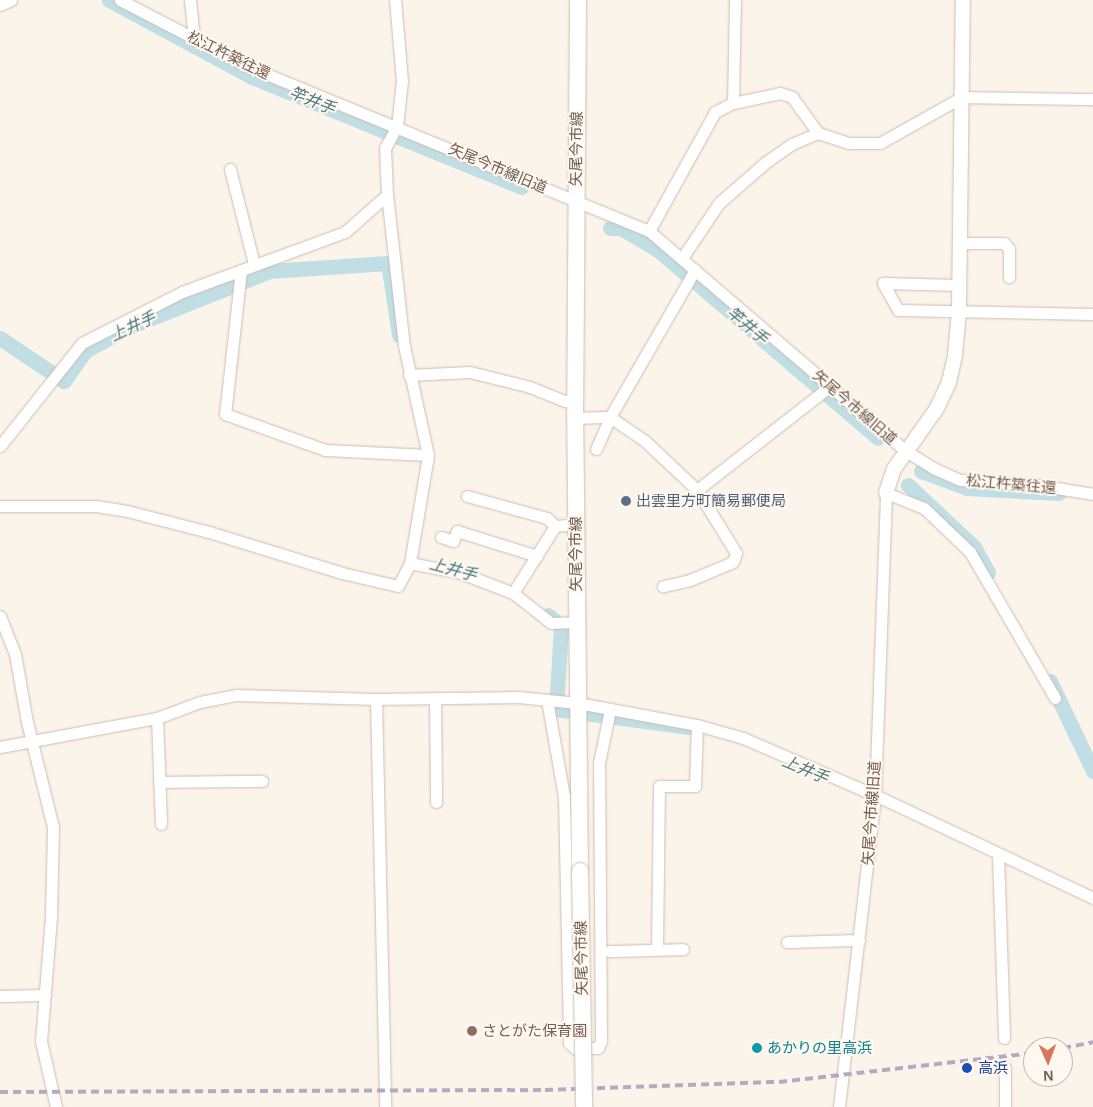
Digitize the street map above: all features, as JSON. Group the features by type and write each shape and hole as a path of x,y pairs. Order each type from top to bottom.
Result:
{"main road":[{"name":"矢尾今市線","path":"578,0 575,400 576,622 584,1107"}],"street":[{"path":"0,5 11,0"},
{"name":"松江杵築往還","path":"120,0 249,67 397,126"},
{"path":"190,0 194,38"},
{"path":"0,506 96,506 127,511 209,532 342,573 398,586 410,563 428,454 409,375 393,275 387,196 385,148 397,126 402,81 395,0"},
{"path":"733,103 735,0"},
{"path":"906,451 937,408 948,382 959,311 963,0"},
{"path":"649,231 715,112 733,103 780,92 792,97 818,133 849,143 880,143 962,97 1093,99"},
{"name":"矢尾今市線旧道","path":"397,126 649,231 906,451 894,469 886,492 874,795 839,1107"},
{"path":"682,258 719,203 766,162 792,144 818,133"},
{"path":"230,169 254,264"},
{"path":"0,446 82,343 182,292 254,264 346,232 387,196"},
{"path":"960,243 1004,243 1009,249 1008,277"},
{"path":"241,270 225,414 325,450 428,454"},
{"path":"596,449 610,417 695,270"},
{"path":"959,285 883,283 898,310 1093,314"},
{"path":"409,375 470,372 530,387 565,401 575,400"},
{"path":"697,490 830,386"},
{"path":"576,418 610,417 645,440 697,490 736,553 732,562 690,580 663,586"},
{"name":"松江杵築往還","path":"906,451 960,480 1038,485 1093,494"},
{"path":"886,492 924,508 970,552 1055,698"},
{"path":"467,496 547,518 555,526"},
{"path":"555,526 576,524"},
{"path":"513,593 555,526"},
{"path":"441,537 454,541 457,531 537,556"},
{"path":"410,563 461,574 513,593 552,623 576,622"},
{"path":"0,616 15,654 32,742 53,827 45,995 40,1042 56,1107"},
{"path":"0,747 157,718 200,702 236,695 376,699 547,700 578,703 697,725 743,738 874,795 1093,898"},
{"path":"435,698 436,802"},
{"path":"376,699 385,1107"},
{"path":"547,700 564,796 569,1043 576,1049 598,1048 602,1041 599,763 610,710"},
{"path":"157,718 161,824"},
{"path":"657,950 659,786 695,786 697,725"},
{"path":"159,782 262,781"},
{"path":"998,854 1004,1038"},
{"path":"787,942 859,940"},
{"path":"609,951 683,949"},
{"path":"0,996 45,995"},
{"path":"1004,1068 1005,1107"}],"waterway":[{"name":"竿井手","path":"109,0 252,77 521,187"},
{"name":"竿井手","path":"610,228 621,228 658,250 878,438"},
{"name":"上井手","path":"0,338 64,381 85,351 129,327 270,271 388,263 399,335"},
{"name":"竿井手","path":"921,471 967,488 1059,493"},
{"path":"908,485 974,547 988,572"},
{"name":"上井手","path":"548,615 561,626 556,709 687,727"},
{"path":"1050,681 1093,771"}],"railway":[{"path":"1073,1046 1093,1042"},
{"path":"0,1092 545,1090 779,1082 1023,1054"}],"place":[{"name":"出雲里方町簡易郵便局","path":"626,501"},
{"name":"さとがた保育園","path":"472,1031"},
{"name":"あかりの里高浜","path":"757,1048"},
{"name":"高浜","path":"967,1068"}]}
